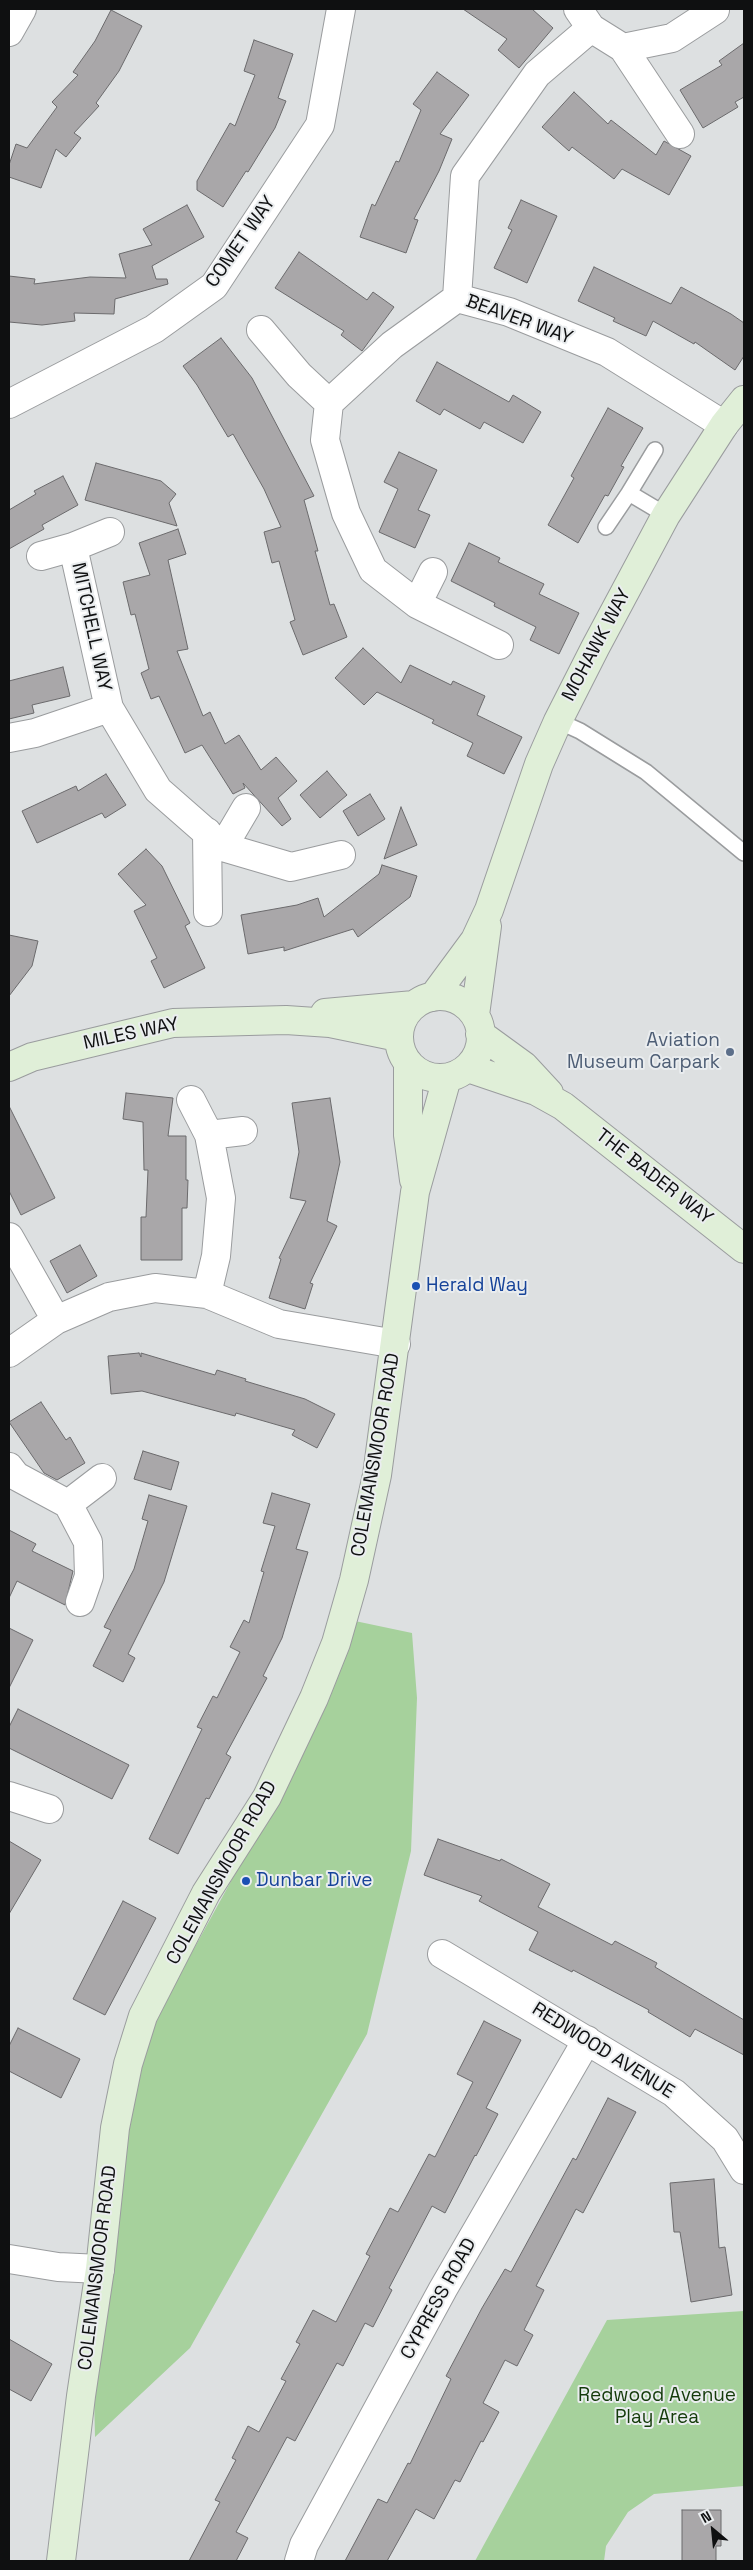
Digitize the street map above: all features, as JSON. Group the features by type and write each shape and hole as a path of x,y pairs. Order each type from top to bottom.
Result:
{"street":[{"path":"9,32 22,9"},
{"name":"COMET WAY","path":"9,404 154,329 214,286 320,124 342,9"},
{"path":"623,48 672,38 715,10"},
{"path":"458,298 465,176 537,74 585,19 623,48 680,134"},
{"name":"BEAVER WAY","path":"329,403 392,345 458,298 509,312 607,352 724,425"},
{"path":"260,330 300,376 329,403 325,440 346,513 373,570 417,604 499,644"},
{"name":"MOHAWK WAY","path":"424,1001 475,940 489,910 539,764 558,721 666,515 724,425 744,400"},
{"name":"MITCHELL WAY","path":"41,556 110,532"},
{"name":"MITCHELL WAY","path":"73,546 109,708 158,790 215,840 291,867 341,855"},
{"path":"417,604 433,572"},
{"name":"MITCHELL WAY","path":"9,738 35,733 109,708"},
{"path":"208,912 215,840 246,808"},
{"name":"MOHAWK WAY","path":"478,1024 489,910"},
{"path":"441,996 455,998 465,1004 478,1024 481,1043 476,1056 457,1073 432,1078 419,1073 408,1064 400,1051 398,1037 404,1015 424,1001 441,996"},
{"name":"MILES WAY","path":"286,1020 424,1001"},
{"name":"MILES WAY","path":"9,1066 32,1056 173,1023 286,1020 330,1023 398,1037"},
{"name":"THE BADER WAY","path":"478,1024 524,1066 563,1106 744,1249"},
{"name":"COLEMANSMOOR ROAD","path":"408,1064 408,1135 415,1192"},
{"name":"THE BADER WAY","path":"457,1073 536,1091 563,1106"},
{"name":"COLEMANSMOOR ROAD","path":"61,2561 80,2404 100,2269 115,2128 128,2064 140,2026 206,1893 267,1797 314,1698 336,1643 354,1580 377,1474 415,1192 457,1073"},
{"path":"191,1100 209,1135 221,1198 216,1256 207,1294"},
{"path":"209,1135 244,1131"},
{"path":"9,1237 56,1320"},
{"path":"9,1352 56,1320 109,1297 155,1288 207,1294 279,1324 396,1344"},
{"path":"9,1467 16,1476 68,1504 88,1542 90,1576 80,1602"},
{"path":"68,1504 102,1478"},
{"path":"9,1796 49,1809"},
{"name":"REDWOOD AVENUE","path":"442,1954 674,2093 725,2139 744,2170"},
{"name":"CYPRESS ROAD","path":"299,2561 304,2545 443,2289 586,2040"},
{"path":"9,2259 58,2267 100,2269"}],"lane":[{"path":"606,527 655,450"},
{"path":"629,493 666,515"},
{"path":"558,721 580,731 646,772 744,853"}],"green space":[{"path":"355,1621 412,1633 417,1698 411,1851 367,2034 190,2348 95,2437 94,2396 132,2097 144,2051 162,2007 321,1717"},
{"name":"Redwood Avenue Play Area","path":"744,2311 744,2486 654,2494 628,2512 606,2546 604,2561 475,2561 607,2320"}],"building":[{"path":"463,9 532,9 553,28 519,68 498,50 507,39"},
{"path":"111,10 142,26 119,71 96,103 99,106 74,133 81,138 66,157 56,149 41,188 9,177 9,165 16,144 27,148 57,107 52,102 78,75 73,72 95,41"},
{"path":"254,40 293,54 278,98 286,101 275,128 248,172 246,171 223,207 197,190 197,181 230,123 235,126 255,75 244,71"},
{"path":"744,43 744,97 735,102 738,107 703,128 680,90 722,65 719,61"},
{"path":"437,72 469,95 440,134 452,139 439,171 414,219 418,220 406,253 360,237 372,204 375,206 396,161 399,162 421,110 413,104"},
{"path":"574,92 608,124 611,120 656,155 664,141 691,156 669,195 622,169 614,179 572,147 569,151 542,127"},
{"path":"521,200 557,216 527,283 494,268 512,230 508,228"},
{"path":"187,205 204,237 152,266 156,279 167,279 168,284 115,299 114,314 74,313 75,321 42,325 9,322 9,276 35,279 34,284 90,277 126,278 119,254 152,245 143,229"},
{"path":"299,252 367,300 373,292 394,307 362,351 341,335 344,331 275,288"},
{"path":"594,267 671,304 681,287 744,323 744,356 735,370 695,342 694,344 653,321 646,336 613,321 615,318 578,301"},
{"path":"221,338 252,378 314,496 304,500 318,551 315,551 330,605 334,604 347,637 303,655 290,622 295,620 279,561 272,563 264,532 281,527 264,489 233,434 228,437 197,385 183,366"},
{"path":"437,362 509,402 513,395 541,412 523,443 484,422 480,429 444,409 440,415 416,401"},
{"path":"608,408 643,428 621,466 624,467 608,496 605,495 578,543 548,525 574,478 571,476"},
{"path":"399,452 437,470 418,510 430,515 415,548 379,532 398,489 384,482"},
{"path":"96,463 161,481 176,494 169,503 177,526 85,500"},
{"path":"63,476 78,505 42,525 44,529 9,549 9,510 36,494 34,491"},
{"path":"178,529 186,554 168,560 188,649 177,651 203,716 210,712 225,744 239,735 261,770 276,757 297,781 278,798 291,819 282,826 243,783 245,788 233,794 202,745 185,753 159,696 151,699 141,673 149,669 135,614 131,615 123,582 150,575 139,543"},
{"path":"469,543 500,558 498,562 544,584 539,594 579,613 559,654 530,640 536,627 494,606 495,603 451,581"},
{"path":"363,648 401,683 410,665 451,685 453,681 485,696 477,715 522,737 504,774 467,756 473,743 432,723 434,720 377,692 364,705 335,678"},
{"path":"63,667 70,696 32,705 34,713 9,719 9,681"},
{"path":"327,771 347,795 320,818 300,795"},
{"path":"106,774 126,805 105,818 102,813 37,843 22,811 76,786 78,791"},
{"path":"370,794 385,819 358,836 343,811"},
{"path":"401,807 417,845 384,859"},
{"path":"146,849 162,866 190,923 185,926 205,968 164,988 151,961 157,958 134,911 146,905 118,874"},
{"path":"382,865 417,876 410,897 358,937 353,929 284,951 284,947 248,954 241,915 297,905 318,898 324,917 379,874"},
{"path":"9,935 38,941 32,966 9,996"},
{"path":"126,1093 173,1098 168,1136 186,1136 186,1180 188,1180 187,1208 182,1208 182,1260 141,1260 141,1217 146,1217 148,1170 144,1170 143,1122 123,1119"},
{"path":"330,1098 340,1162 327,1221 337,1226 310,1283 313,1284 305,1309 269,1298 281,1259 279,1258 306,1201 290,1198 299,1152 292,1103"},
{"path":"9,1106 55,1198 21,1215 9,1191"},
{"path":"80,1245 97,1276 67,1293 50,1261"},
{"path":"139,1353 141,1357 141,1353 215,1375 217,1370 246,1379 245,1381 305,1399 335,1414 317,1448 292,1435 295,1430 236,1413 235,1416 142,1391 111,1394 108,1356"},
{"path":"41,1402 66,1440 70,1437 85,1463 57,1480 44,1473 9,1422"},
{"path":"143,1451 179,1462 171,1490 134,1479"},
{"path":"272,1493 310,1504 296,1549 308,1552 282,1638 263,1676 267,1678 226,1754 231,1757 209,1799 206,1798 178,1854 149,1839 202,1729 197,1727 213,1696 217,1698 240,1652 230,1647 244,1620 249,1623 264,1572 261,1571 275,1526 263,1523"},
{"path":"149,1495 187,1506 164,1582 128,1654 135,1658 123,1682 93,1666 111,1630 104,1627 134,1569 148,1521 142,1519"},
{"path":"9,1530 36,1544 32,1551 73,1571 65,1605 17,1581 9,1598"},
{"path":"9,1628 33,1640 9,1688"},
{"path":"18,1709 129,1765 112,1799 9,1748 9,1727"},
{"path":"438,1839 500,1861 501,1859 550,1884 538,1907 612,1945 615,1941 657,1963 655,1967 744,2020 744,2055 695,2029 690,2037 648,2012 649,2010 573,1970 572,1972 529,1950 538,1932 479,1901 482,1896 424,1875"},
{"path":"9,1841 41,1860 9,1914"},
{"path":"123,1901 156,1918 105,2015 73,1999"},
{"path":"484,2021 521,2040 486,2108 498,2114 445,2213 432,2206 389,2288 392,2290 373,2327 365,2323 343,2366 337,2363 295,2441 287,2437 236,2532 248,2538 236,2561 189,2561 220,2502 215,2500 236,2460 232,2458 248,2426 259,2432 286,2381 281,2379 300,2344 296,2342 313,2310 336,2322 370,2256 366,2254 390,2208 398,2212 429,2154 435,2157 473,2082 457,2074"},
{"path":"18,2028 80,2059 61,2098 9,2071 9,2046"},
{"path":"608,2098 636,2112 583,2213 576,2209 536,2286 544,2290 524,2330 533,2335 517,2366 505,2360 483,2403 499,2412 483,2442 481,2441 460,2482 455,2480 434,2519 416,2509 387,2561 345,2561 378,2499 387,2503 408,2463 410,2464 451,2379 446,2376 482,2308 505,2269 511,2272 573,2158 576,2160"},
{"path":"714,2179 719,2248 725,2247 732,2295 691,2302 680,2232 674,2232 670,2183"},
{"path":"9,2339 52,2364 31,2401 9,2389"},
{"path":"682,2510 721,2510 721,2546 716,2546 716,2561 682,2561"}],"place":[{"name":"Aviation Museum Carpark","path":"730,1052"},
{"name":"Herald Way","path":"416,1286"},
{"name":"Dunbar Drive","path":"246,1881"}]}
